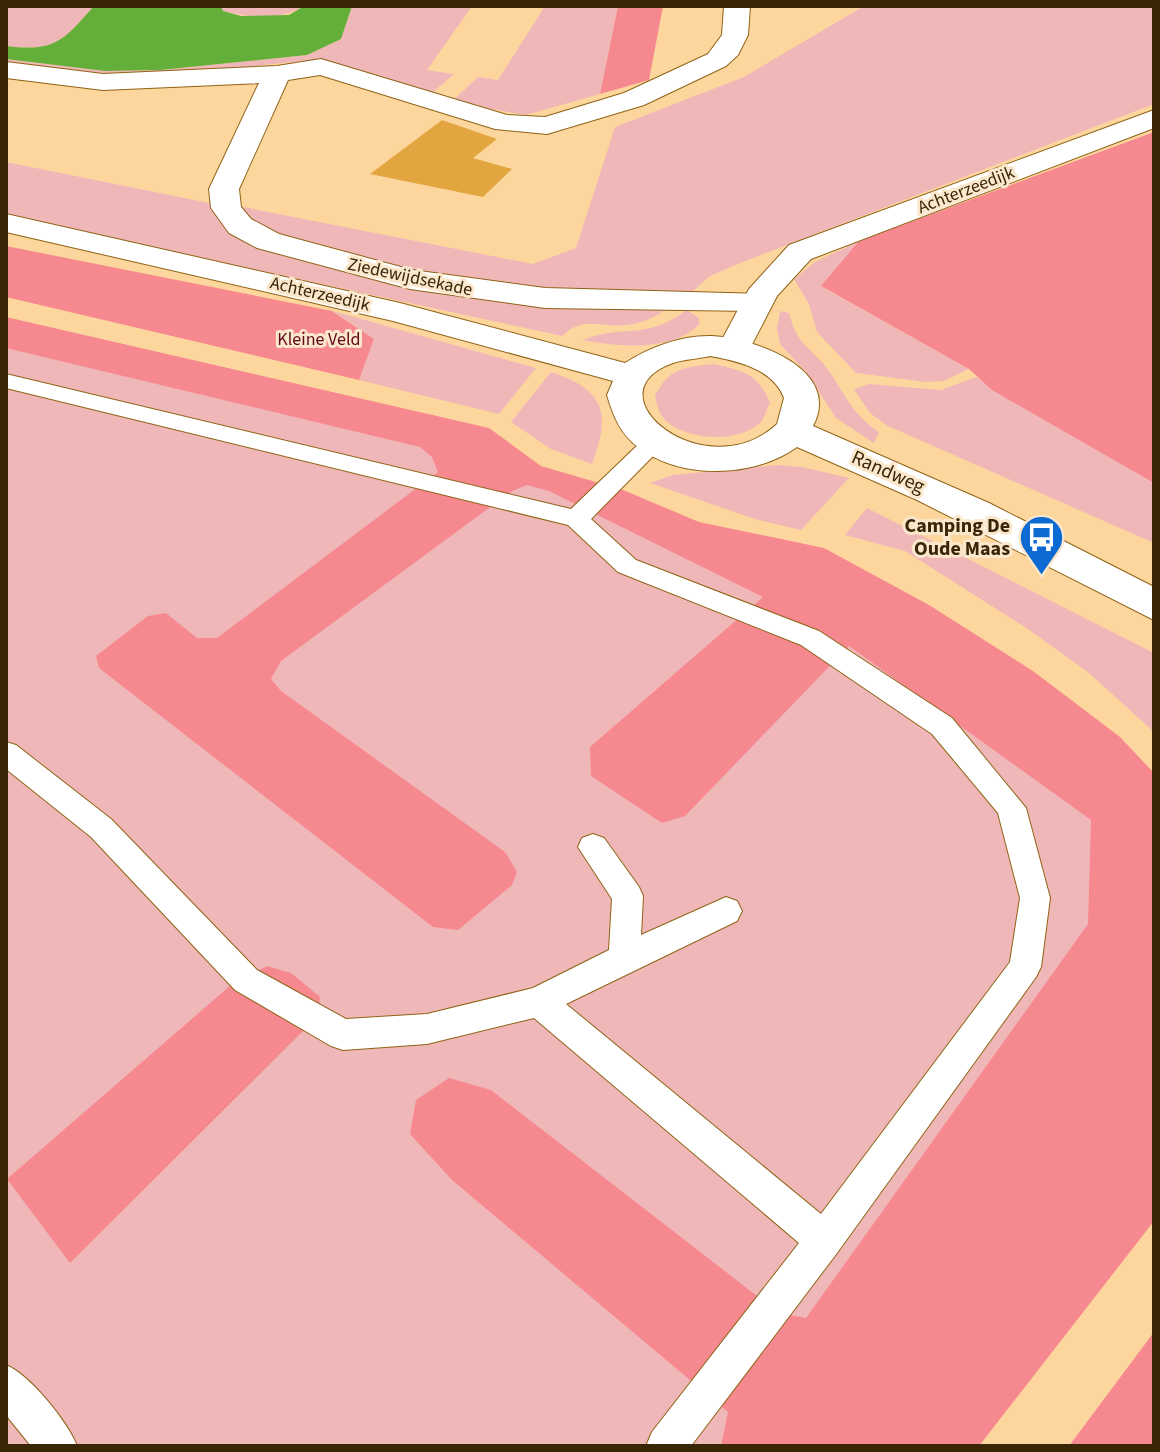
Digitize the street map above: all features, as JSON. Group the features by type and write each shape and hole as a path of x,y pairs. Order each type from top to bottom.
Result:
{"street":[{"path":"6,70 103,82 277,74 321,67 446,98 527,127 577,118 634,99 717,60 729,49 735,35 737,6"},
{"name":"Ziedewijdsekade","path":"277,74 224,189 226,208 240,226 268,241 410,279 519,296 754,301"},
{"name":"Achterzeedijk","path":"734,349 754,301 775,272 800,252 1154,118"},
{"name":"Achterzeedijk","path":"6,223 400,313 631,375"},
{"path":"686,347 734,349 769,362 793,382 800,399 800,415 792,431 772,447 729,458 681,455 653,443 630,422 622,398 631,375 663,353 686,347"},
{"name":"Randweg","path":"792,431 873,464 994,522 1154,605"}],"lane":[{"path":"6,381 576,519 627,566 810,638 942,726 1011,808 1035,898 1025,967 824,1240 666,1446"},
{"path":"576,519 653,443"},
{"path":"6,753 101,828 246,980 343,1035 427,1029 539,1002 726,911"},
{"path":"593,847 628,896 624,958"},
{"path":"539,1002 824,1240"},
{"path":"6,1384 57,1446"}],"shaded area":[{"path":"6,6 94,6 57,41 23,47 6,46"},
{"path":"94,6 221,6 223,11 241,16 289,15 304,6 352,6 341,39 307,55 160,70 105,71 6,59 6,46 36,47 57,41"},
{"path":"221,6 304,6 285,14 264,17 223,11"},
{"path":"352,6 472,6 427,70 454,74 433,92 303,61 166,75 108,77 6,63 6,59 105,71 160,70 307,55 341,39"},
{"path":"545,6 618,6 600,94 526,115 451,102 478,77 498,80"},
{"path":"864,6 1154,6 1154,104 740,263 710,276 691,293 557,292 425,274 330,252 289,238 257,223 238,206 533,264 576,248 615,127 744,77"},
{"path":"6,162 214,204 309,260 672,305 640,323 585,324 562,336 6,216"},
{"path":"859,241 822,287 969,369 943,381 926,382 856,373 817,332 809,304 794,279 815,262"},
{"path":"687,310 699,318 699,324 675,339 644,345 583,340 658,326"},
{"name":"Kleine Veld","path":"333,311 536,368 499,414 359,380 374,339"},
{"path":"780,311 789,313 801,341 824,365 857,413 879,432 874,443 836,418 806,372 780,344 777,329"},
{"path":"6,330 604,493 841,571 1154,865 840,1446 6,1446"},
{"path":"714,364 748,375 765,393 770,403 762,421 752,429 725,437 695,435 670,424 661,415 655,396 672,374 686,368"},
{"path":"551,372 583,387 599,406 601,431 592,464 551,449 511,422"},
{"path":"976,377 1154,483 1154,543 888,426 870,413 854,389 869,384 941,390"},
{"path":"777,465 802,467 849,478 801,530 755,519 650,483 673,475"},
{"path":"867,508 1154,653 1154,732 1089,673 1028,629 905,551 845,535"}],"green space":[{"path":"618,6 663,6 649,80 600,94"},
{"path":"1154,132 1154,483 992,390 969,369 821,286 859,241"},
{"name":"Kleine Veld","path":"6,246 332,311 374,339 359,380 6,297"},
{"path":"6,317 489,428 541,466 623,490 699,522 824,548 929,605 1033,671 1120,737 1154,773 1154,1221 979,1446 721,1446 728,1412 452,1180 410,1134 416,1100 449,1078 491,1090 779,1313 806,1318 1088,924 1091,820 849,646 685,816 662,823 591,776 590,747 763,597 549,491 527,485 512,491 281,661 271,679 281,691 505,852 517,872 512,885 458,930 433,927 99,668 96,656 148,616 166,613 197,638 217,638 438,472 432,457 420,447 6,348"},
{"path":"267,966 291,973 320,997 318,1016 70,1263 7,1179 231,985"},
{"path":"1154,1332 1154,1446 1069,1446"}],"building":[{"path":"442,120 497,139 473,158 512,169 483,197 370,174"}],"place":[{"name":"Camping De Oude Maas","path":"1041,576"}]}
